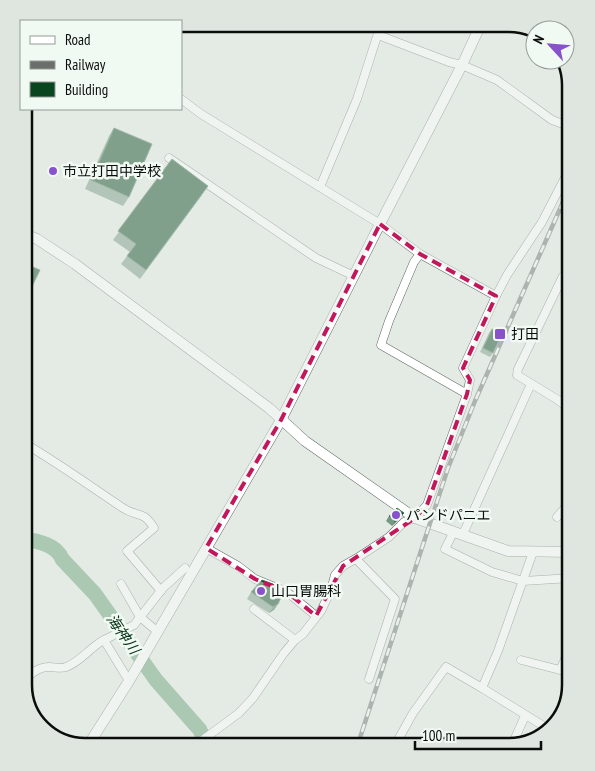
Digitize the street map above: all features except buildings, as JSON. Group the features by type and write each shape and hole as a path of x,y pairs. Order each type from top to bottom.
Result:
{"street":[{"path":"93,738 131,678 281,420 462,65 476,33"},
{"path":"320,187 357,99 378,34 497,80 552,120 562,124"},
{"path":"182,100 201,114 380,224 420,254 496,296"},
{"path":"169,158 316,258 354,276"},
{"path":"207,738 239,713 253,698 284,652 303,634 316,616 331,590 335,575 343,566 389,536 404,522 415,518 427,505 467,394 470,380 464,368 507,275 542,222 562,183"},
{"path":"33,237 75,264 269,408 305,440 415,518 508,551 562,552"},
{"path":"420,254 414,262 389,320 381,345 467,394"},
{"path":"562,278 518,369 517,376 562,403"},
{"path":"531,384 459,533 444,549 492,572 523,580 562,578"},
{"path":"32,448 126,510 147,517 154,528 127,551 160,591"},
{"path":"557,517 562,511"},
{"path":"206,548 238,566 255,579 287,592 316,616"},
{"path":"482,688 498,651 533,552"},
{"path":"356,559 395,599 369,680"},
{"path":"32,673 39,668 64,668 81,659 99,643 134,624 160,591 185,568"},
{"path":"121,584 140,617 158,632"},
{"path":"254,609 295,640"},
{"path":"104,640 131,678"},
{"path":"521,660 560,670 562,667"},
{"path":"399,738 413,713 446,667 543,726"},
{"path":"515,738 525,716"}],"highlighted area":[{"path":"380,224 420,254 496,296 463,368 470,380 467,394 427,505 415,518 343,566 316,616 287,592 255,579 206,548 281,420"}],"waterway":[{"name":"海神川","path":"32,541 56,550 95,594 156,680 200,730 203,738"}],"railway":[{"path":"360,738 448,468 475,401 562,204"}],"place":[{"name":"市立打田中学校","path":"53,171"},
{"name":"打田","path":"500,334"},
{"name":"パンドパニエ","path":"396,515"},
{"name":"山口胃腸科","path":"261,591"}]}
